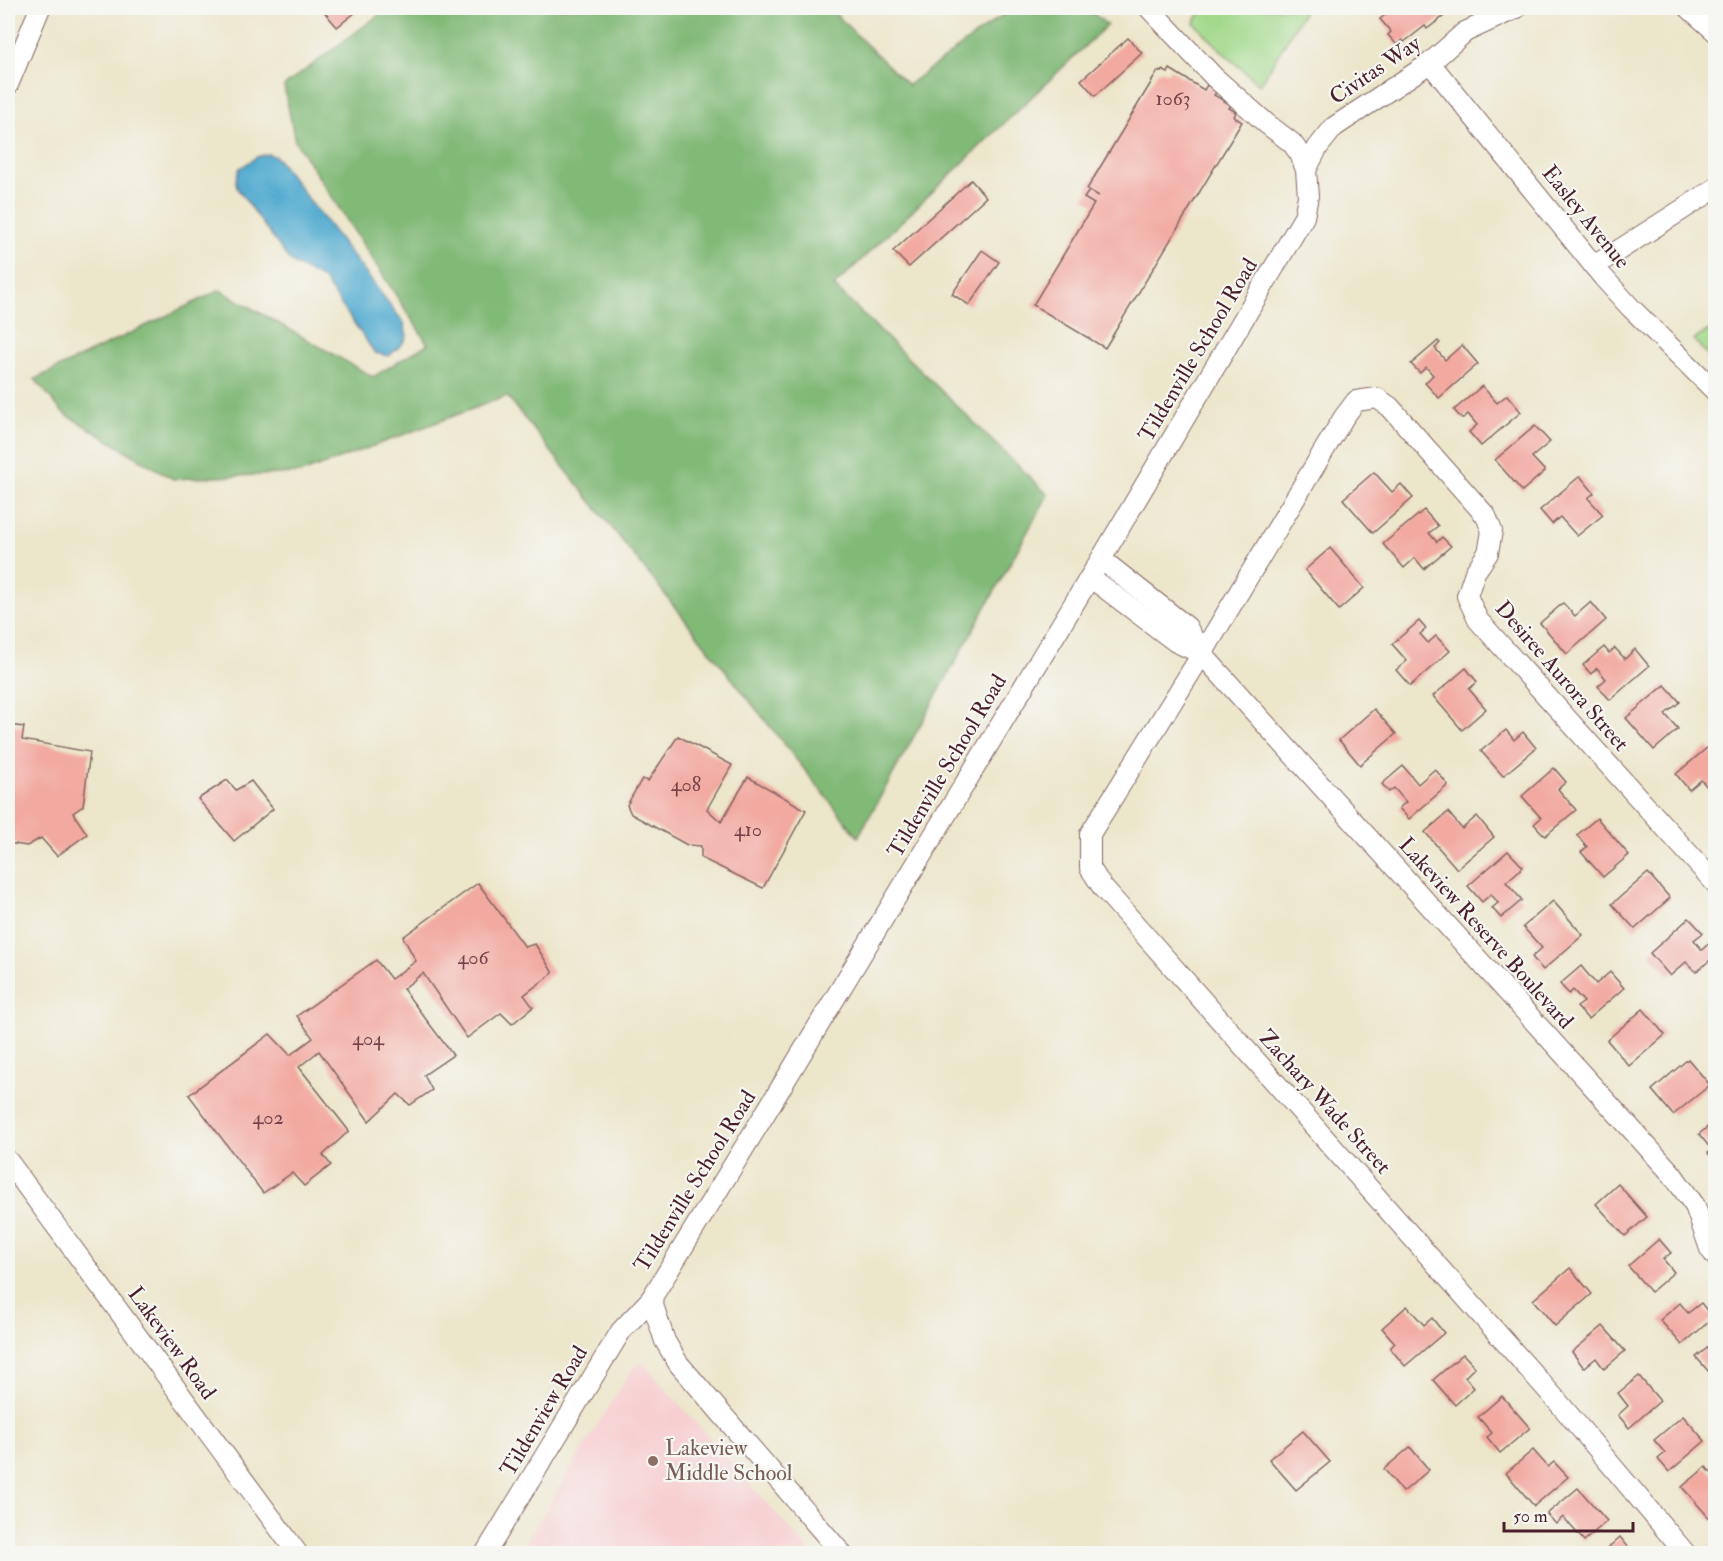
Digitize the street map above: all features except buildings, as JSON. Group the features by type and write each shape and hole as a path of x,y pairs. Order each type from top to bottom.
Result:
{"street":[{"path":"8,85 40,8"},
{"name":"Tildenville School Road","path":"842,1554 678,1363 665,1341 651,1299 1101,559 1304,217 1308,196 1306,170 1300,154 1292,143 1214,77 1149,8"},
{"name":"Civitas Way","path":"1306,170 1318,147 1334,127 1430,63 1466,32 1517,8"},
{"path":"1689,8 1716,32"},
{"name":"Easley Avenue","path":"1430,63 1594,266 1630,307 1716,392"},
{"path":"1594,266 1716,188"},
{"name":"Desiree Aurora Street","path":"1202,654 1344,417 1356,401 1377,398 1390,407 1486,516 1492,531 1488,554 1475,572 1467,596 1478,620 1716,884"},
{"name":"Lakeview Reserve Boulevard","path":"1101,559 1187,627 1202,654 1672,1174 1695,1206 1710,1249 1716,1257"},
{"name":"Lakeview Reserve Boulevard","path":"1090,577 1176,642 1202,654"},
{"name":"Zachary Wade Street","path":"1202,654 1090,834 1090,868 1111,897 1559,1403 1686,1554"},
{"name":"Lakeview Road","path":"8,1161 298,1554"},
{"name":"Tildenview Road","path":"485,1554 621,1330 651,1299"}],"shaded area":[{"name":"Lakeview Middle School","path":"643,1363 811,1553 519,1553 632,1369"}],"green space":[{"path":"388,8 829,8 908,85 1012,8 1087,8 1107,25 834,286 1048,495 858,837 507,396 301,473 173,479 63,413 35,379 220,290 373,377 428,344 295,141 284,86"},
{"path":"1203,8 1306,8 1260,85 1194,23"},
{"path":"1715,326 1715,364 1694,340"}],"water":[{"path":"268,154 276,157 404,323 407,337 389,356 375,353 324,280 289,260 237,188 236,180 239,169 257,157"}],"place":[{"name":"Lakeview Middle School","path":"653,1461"}]}
